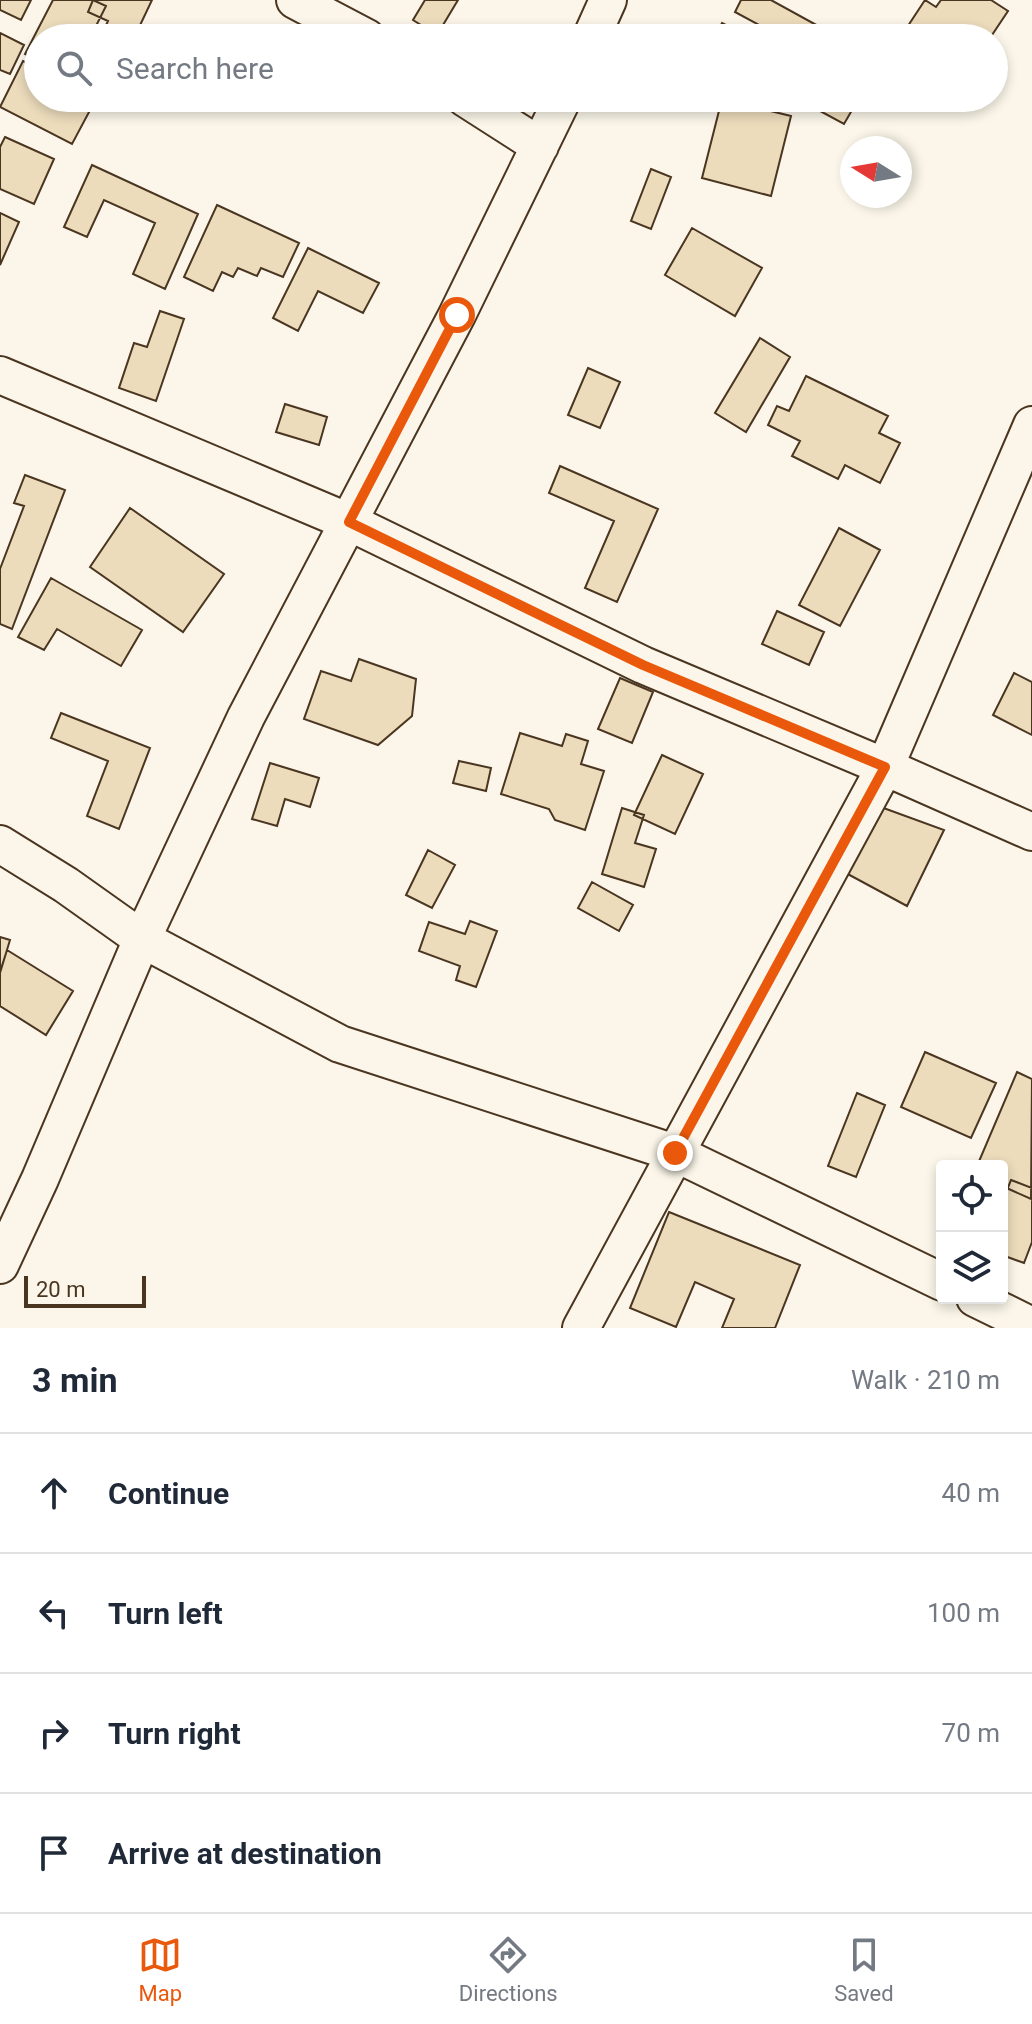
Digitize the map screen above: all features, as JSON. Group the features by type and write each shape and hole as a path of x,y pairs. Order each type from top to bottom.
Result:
{"street":[{"path":"295,0 340,24"},
{"path":"597,24 608,0"},
{"path":"487,112 540,146"},
{"path":"0,1265 142,939 246,717 349,522 556,112"},
{"path":"0,375 349,522 643,665 1032,832"},
{"path":"581,1328 885,767 1032,425"},
{"path":"0,844 66,885 142,939 340,1044 675,1153 936,1279"},
{"path":"987,1304 1032,1326"}],"building":[{"path":"0,0 31,0 21,20 0,10"},
{"path":"53,0 93,0 106,6 97,24 41,24"},
{"path":"93,0 152,0 141,24 107,24 108,21 88,12"},
{"path":"425,0 458,0 444,24 419,24 413,20"},
{"path":"741,0 771,0 815,24 757,24 735,12"},
{"path":"925,0 936,7 941,0 991,0 1008,11 999,24 909,24"},
{"path":"0,33 24,45 10,74 0,70"},
{"path":"23,61 24,112 89,112 72,144 0,107"},
{"path":"719,112 775,112 791,116 771,196 702,178"},
{"path":"822,112 851,112 844,124"},
{"path":"5,137 54,159 34,204 0,189 0,147"},
{"path":"92,165 198,214 165,289 133,274 155,223 104,200 87,237 64,227"},
{"path":"651,169 671,177 651,229 631,221"},
{"path":"217,205 299,243 283,277 261,268 257,276 238,268 233,277 222,272 213,291 184,277"},
{"path":"0,213 19,222 0,265"},
{"path":"692,228 762,268 735,316 665,275"},
{"path":"308,248 379,283 363,313 318,291 298,331 273,318"},
{"path":"160,311 184,319 156,401 119,388 134,343 147,347"},
{"path":"760,338 790,357 746,432 715,413"},
{"path":"588,368 620,382 600,428 568,415"},
{"path":"806,376 888,416 879,433 900,443 880,483 845,465 838,479 792,456 800,441 768,425 777,406 789,411"},
{"path":"285,404 327,417 319,445 276,432"},
{"path":"560,466 658,509 617,602 585,588 614,521 549,493"},
{"path":"25,475 65,490 12,629 0,624 0,569 24,506 14,503"},
{"path":"130,508 224,574 183,632 90,567"},
{"path":"839,528 880,550 840,626 799,605"},
{"path":"51,578 142,630 121,666 57,629 44,650 18,637"},
{"path":"777,611 824,632 809,665 762,644"},
{"path":"359,659 416,679 412,716 378,745 304,719 321,671 351,681"},
{"path":"1014,673 1032,682 1032,735 993,715"},
{"path":"620,678 653,692 632,743 598,729"},
{"path":"61,713 150,748 119,829 87,816 108,761 51,738"},
{"path":"520,733 562,746 566,734 588,741 581,764 604,771 585,830 555,820 549,809 501,794"},
{"path":"662,755 703,774 675,834 634,815"},
{"path":"459,761 491,768 486,791 453,783"},
{"path":"270,763 319,778 310,807 285,799 277,826 252,819"},
{"path":"878,806 944,830 907,906 844,872"},
{"path":"622,808 644,815 635,843 656,849 644,887 602,874"},
{"path":"428,850 455,865 432,908 406,895"},
{"path":"592,882 633,905 619,931 578,908"},
{"path":"470,921 497,931 476,987 456,980 460,966 419,951 429,922 465,934"},
{"path":"0,937 10,940 0,973"},
{"path":"7,950 73,991 46,1035 0,1006 0,972"},
{"path":"925,1052 996,1083 971,1138 901,1107"},
{"path":"1017,1072 1032,1079 1031,1199 1008,1189 1008,1160 980,1160"},
{"path":"857,1093 885,1105 856,1177 828,1166"},
{"path":"1011,1180 1032,1188 1032,1242 1024,1263 1008,1257 1008,1188"},
{"path":"669,1212 800,1265 775,1328 722,1328 734,1299 695,1282 676,1327 630,1308"}],"route":[{"path":"457,315 349,522 643,665 885,767 675,1153"}]}
